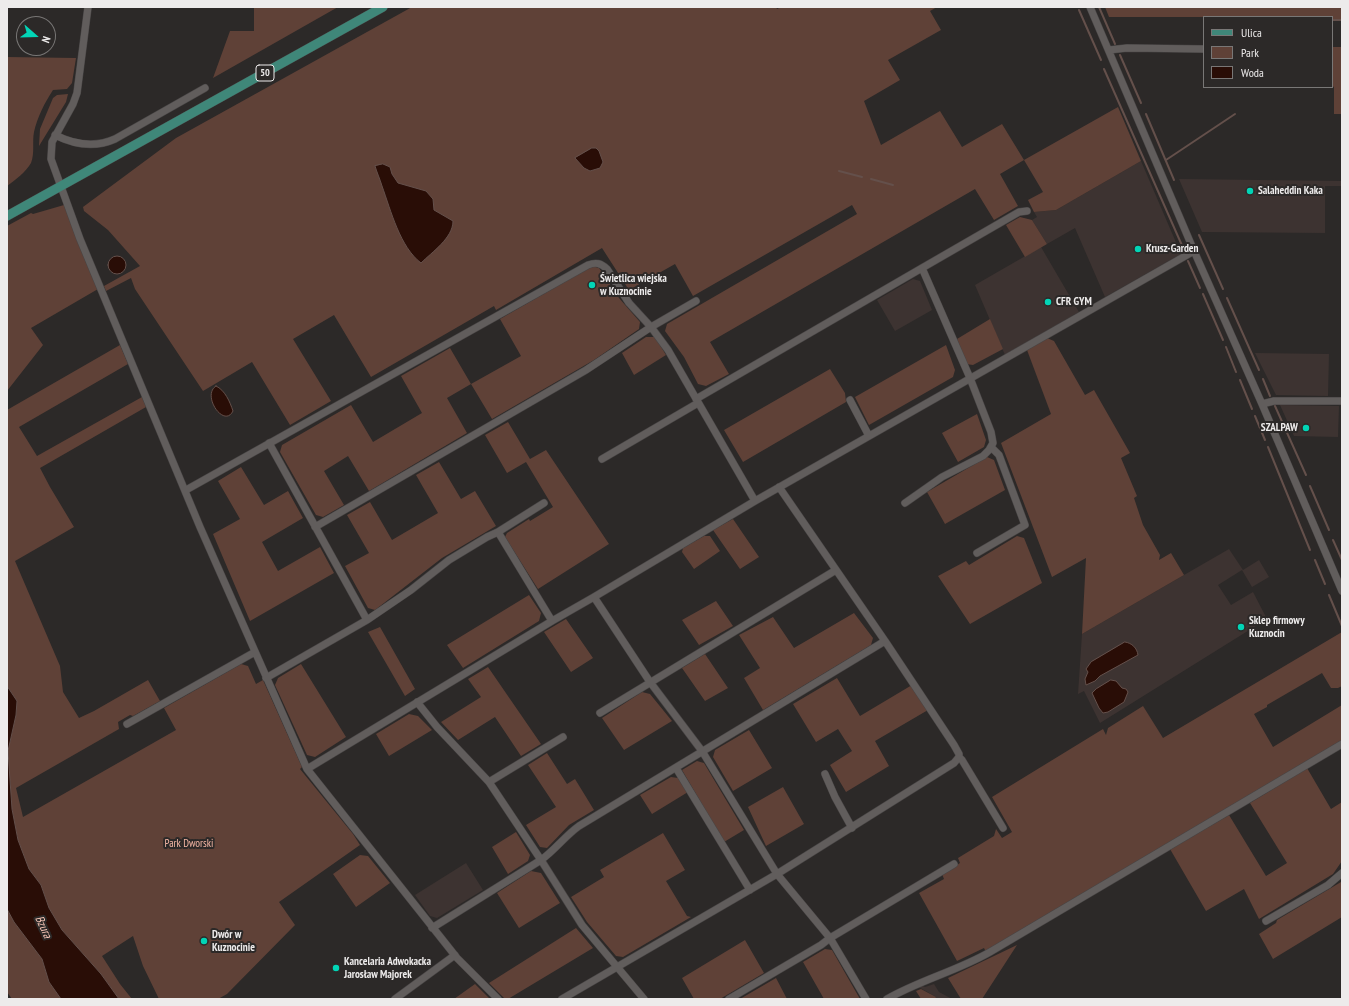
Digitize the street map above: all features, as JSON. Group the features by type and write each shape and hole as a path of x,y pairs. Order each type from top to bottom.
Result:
{"main road":[{"name":"50","path":"7,216 383,7"}],"street":[{"path":"88,7 77,92 73,104 55,135 51,148 51,158 101,290 186,490 200,527 307,769 454,955 498,999"},
{"path":"1090,7 1342,591"},
{"path":"1109,50 1127,48 1203,49"},
{"path":"55,135 66,140 82,144 94,145 109,141 205,88"},
{"path":"602,459 922,268 1019,212 1026,211"},
{"path":"307,769 552,621 755,501 1194,251"},
{"path":"186,490 588,265 598,263 603,265 629,303 651,327 668,350 755,501"},
{"path":"906,503 942,477 983,456 993,443 991,432 970,378 922,268"},
{"path":"315,527 586,370 651,327 696,301"},
{"path":"850,400 869,436"},
{"path":"1262,404 1274,401 1342,402"},
{"path":"269,443 367,620"},
{"path":"977,553 1025,525 999,456 991,447"},
{"path":"779,487 885,640 954,745 959,757 1004,828"},
{"path":"266,678 367,620 411,590 449,560 498,532 544,503"},
{"path":"498,532 552,621"},
{"path":"600,713 836,570"},
{"path":"594,597 650,682 702,751 777,874 830,938 866,999"},
{"path":"432,928 541,860 579,826 885,640"},
{"path":"127,724 255,652"},
{"path":"417,702 437,727 489,782 582,925 644,999"},
{"path":"489,782 563,737"},
{"path":"887,999 914,985 950,971 990,952 1342,744"},
{"path":"562,999 777,874 954,763 959,757"},
{"path":"676,768 750,890"},
{"path":"825,774 835,797 852,828"},
{"path":"729,999 954,864"},
{"path":"1266,921 1328,885 1342,873"},
{"path":"395,999 454,955"}],"shaded area":[{"path":"1141,161 1181,254 1105,297 1075,228 1047,244 1032,220 1037,217 1034,212 1056,210"},
{"path":"1179,179 1342,181 1342,186 1325,186 1325,233 1202,232"},
{"path":"1041,247 1079,312 1005,355 975,285"},
{"path":"913,279 920,281 932,310 895,331 877,300"},
{"path":"1255,353 1329,354 1328,396 1276,395"},
{"path":"1280,405 1339,406 1338,437 1294,436"},
{"path":"1229,549 1243,570 1259,560 1269,577 1252,587 1242,570 1218,585 1231,605 1253,592 1267,619 1100,723 1084,691 1078,694 1082,634"},
{"path":"466,863 483,890 437,918 430,916 415,895"},
{"path":"934,984 939,992 952,999 935,999 936,997 917,986 920,985 925,987"}],"green space":[{"path":"254,7 338,7 213,78 230,31 254,31"},
{"path":"412,7 776,7 777,9 781,7 937,7 930,11 941,30 888,60 900,80 864,101 881,145 940,111 962,147 1002,124 1024,160 1000,174 1018,206 994,220 975,189 710,342 729,374 706,386 698,384 684,357 665,331 667,324 857,214 852,205 693,296 675,264 629,290 602,248 496,310 494,306 371,377 334,315 293,339 331,401 290,425 252,362 203,391 135,289 131,278 106,291 104,286 140,266 108,230 84,211 83,207 176,138"},
{"path":"1105,7 1342,7 1342,19 1333,19 1333,16 1109,17"},
{"path":"1333,47 1342,47 1342,114 1334,114"},
{"path":"7,57 76,58 72,83 67,89 53,90 39,116 34,132 33,155 31,163 23,173 7,186"},
{"path":"68,94 66,102 39,146 40,129 53,98 57,95"},
{"path":"1118,107 1141,161 1056,210 1034,212 1028,200 1043,192 1024,160"},
{"path":"64,205 98,289 31,328 43,345 7,391 7,226 31,213 33,214"},
{"path":"1020,217 1032,220 1047,244 1025,257 1006,225"},
{"path":"592,266 599,268 619,298 640,322 639,329 594,360 492,419 471,384 521,356 500,319"},
{"path":"990,319 1003,349 973,365 966,364 957,339"},
{"path":"646,337 655,337 666,355 634,375 622,353"},
{"path":"1047,338 1054,341 1085,395 1094,390 1130,453 1121,458 1137,496 1134,498 1143,525 1160,555 1159,560 1171,553 1184,575 1082,634 1086,558 1052,577 1001,443 1051,414 1027,350"},
{"name":"Park Dworski","path":"120,345 128,364 19,427 37,456 142,397 146,407 40,468 74,527 15,561 60,666 63,692 79,718 148,680 160,701 133,716 130,715 118,722 119,729 16,788 23,817 176,730 164,708 241,664 248,666 256,684 263,680 302,767 300,769 353,834 360,845 279,902 295,925 227,994 218,999 159,999 143,966 133,936 102,956 120,984 132,999 119,999 101,974 62,930 49,908 41,885 29,869 18,840 12,809 8,751 16,715 17,701 7,686 7,410"},
{"path":"946,345 955,370 953,377 869,425 855,397"},
{"path":"450,348 471,384 447,398 467,433 369,491 348,456 324,471 344,505 323,517 316,515 280,452 282,445 351,405 373,442 422,413 401,376"},
{"path":"830,369 845,393 846,402 743,462 724,430"},
{"path":"977,414 986,440 984,447 958,462 942,433"},
{"path":"508,422 530,459 546,450 609,544 538,589 505,537 507,533 529,519 530,521 553,507 526,462 507,473 485,435"},
{"path":"987,457 994,460 1005,490 945,524 927,492"},
{"path":"439,462 461,499 475,491 496,526 442,558 375,610 368,608 345,566 369,553 347,515 370,502 392,540 438,513 416,475"},
{"path":"241,467 264,505 288,491 303,518 262,542 278,571 320,547 334,573 250,621 213,534 240,519 218,481"},
{"path":"733,519 759,557 740,569 713,530"},
{"path":"704,536 710,536 720,551 694,569 682,552 683,548"},
{"path":"1017,536 1024,538 1042,583 970,624 938,576 966,561 969,565"},
{"path":"529,595 541,613 539,621 463,668 447,645"},
{"path":"716,601 733,626 699,645 682,620"},
{"path":"854,613 873,638 871,645 763,710 744,678 760,668 739,635 773,617 794,648"},
{"path":"566,619 593,658 571,672 544,632"},
{"path":"380,627 415,689 405,696 368,632"},
{"path":"1342,632 1342,686 1338,688 1331,688 1322,673 1254,714 1273,747 1342,705 1342,741 986,952 984,948 957,961 919,893 944,879 942,874 960,863 958,858 994,836 996,829 1002,838 1012,832 992,797 1103,729 1106,735 1108,728 1143,706 1163,738"},
{"path":"705,654 728,688 705,701 682,668"},
{"path":"301,664 346,737 315,757 307,755 275,685 278,678"},
{"path":"488,667 541,744 521,756 495,717 458,740 441,722 481,697 468,679"},
{"path":"837,678 860,716 912,685 928,710 875,741 889,766 846,792 830,765 852,751 838,729 816,742 793,704"},
{"path":"642,692 650,694 672,721 624,750 602,718"},
{"path":"409,714 418,716 432,730 389,756 376,734"},
{"path":"749,730 772,768 733,791 713,757 715,750"},
{"path":"547,753 567,784 575,779 594,810 569,825 547,848 540,847 526,825 556,807 528,765"},
{"path":"697,761 704,763 744,830 724,842 682,770"},
{"path":"1307,768 1331,809 1342,802 1342,861 1333,874 1259,919 1244,889 1206,911 1170,849 1229,815 1266,876 1287,863 1250,803"},
{"path":"671,777 678,778 688,792 652,814 640,795"},
{"path":"783,787 804,824 766,846 748,807"},
{"path":"516,832 530,855 528,861 508,874 492,847"},
{"path":"663,833 685,870 666,881 687,916 691,917 623,957 616,956 587,922 571,897 604,877 600,870"},
{"path":"360,855 368,856 390,883 356,907 333,874"},
{"path":"531,871 541,873 560,903 519,928 497,893"},
{"path":"1342,880 1342,917 1273,959 1259,934 1276,923 1277,920"},
{"path":"7,909 14,922 42,959 49,982 61,999 12,999 7,992"},
{"path":"576,928 593,948 508,999 505,999 489,983"},
{"path":"745,940 764,973 720,999 694,999 682,978"},
{"path":"1017,945 982,999 961,999 948,978"},
{"path":"825,949 832,950 860,999 824,999 803,962"},
{"path":"776,978 787,999 740,999"},
{"path":"475,984 490,999 454,999"},
{"path":"921,989 936,997 935,999 921,999 916,991"}],"water":[{"path":"592,148 596,148 599,151 603,162 600,168 590,171 584,168 575,158"},
{"path":"383,164 390,167 392,174 398,183 426,191 433,199 434,210 453,221 450,233 446,239 421,263 407,248 397,228 375,166"},
{"path":"117,256 123,259 126,265 123,271 117,274 111,271 108,265 111,259"},
{"path":"216,386 225,393 227,397 233,411 229,415 224,416 212,403 212,390"},
{"path":"1125,642 1134,646 1138,655 1086,685 1085,679 1088,672 1086,669 1091,662"},
{"path":"1111,680 1116,681 1128,692 1124,702 1108,712 1103,713 1092,693"},
{"name":"Bzura","path":"7,686 17,701 16,715 8,751 12,809 18,840 29,869 41,885 49,908 62,930 101,974 119,999 61,999 49,982 42,959 14,922 7,909"}],"waterway":[{"path":"1099,7 1115,44"},
{"path":"1079,10 1101,60"},
{"path":"1333,20 1342,20"},
{"path":"1120,55 1141,103"},
{"path":"1104,69 1184,250"},
{"path":"1146,114 1174,180"},
{"path":"1166,160 1235,114"},
{"path":"839,171 862,177"},
{"path":"871,179 893,185"},
{"path":"1199,235 1223,289"},
{"path":"1188,261 1200,288"},
{"path":"1203,294 1223,340"},
{"path":"1227,298 1259,370"},
{"path":"1226,347 1236,372"},
{"path":"1263,379 1270,396"},
{"path":"1240,380 1252,409"},
{"path":"1275,406 1306,475"},
{"path":"1255,416 1265,440"},
{"path":"1268,447 1310,550"},
{"path":"1310,486 1329,530"},
{"path":"1333,540 1342,560"},
{"path":"1315,560 1325,584"},
{"path":"1329,595 1342,626"}],"place":[{"name":"Salaheddin Kaka","path":"1250,191"},
{"name":"Krusz-Garden","path":"1138,249"},
{"name":"Świetlica wiejska w Kuznocinie","path":"592,285"},
{"name":"CFR GYM","path":"1048,302"},
{"name":"SZALPAW","path":"1306,428"},
{"name":"Sklep firmowy Kuznocin","path":"1241,627"},
{"name":"Dwór w Kuznocinie","path":"204,941"},
{"name":"Kancelaria Adwokacka Jarosław Majorek","path":"336,968"}]}
